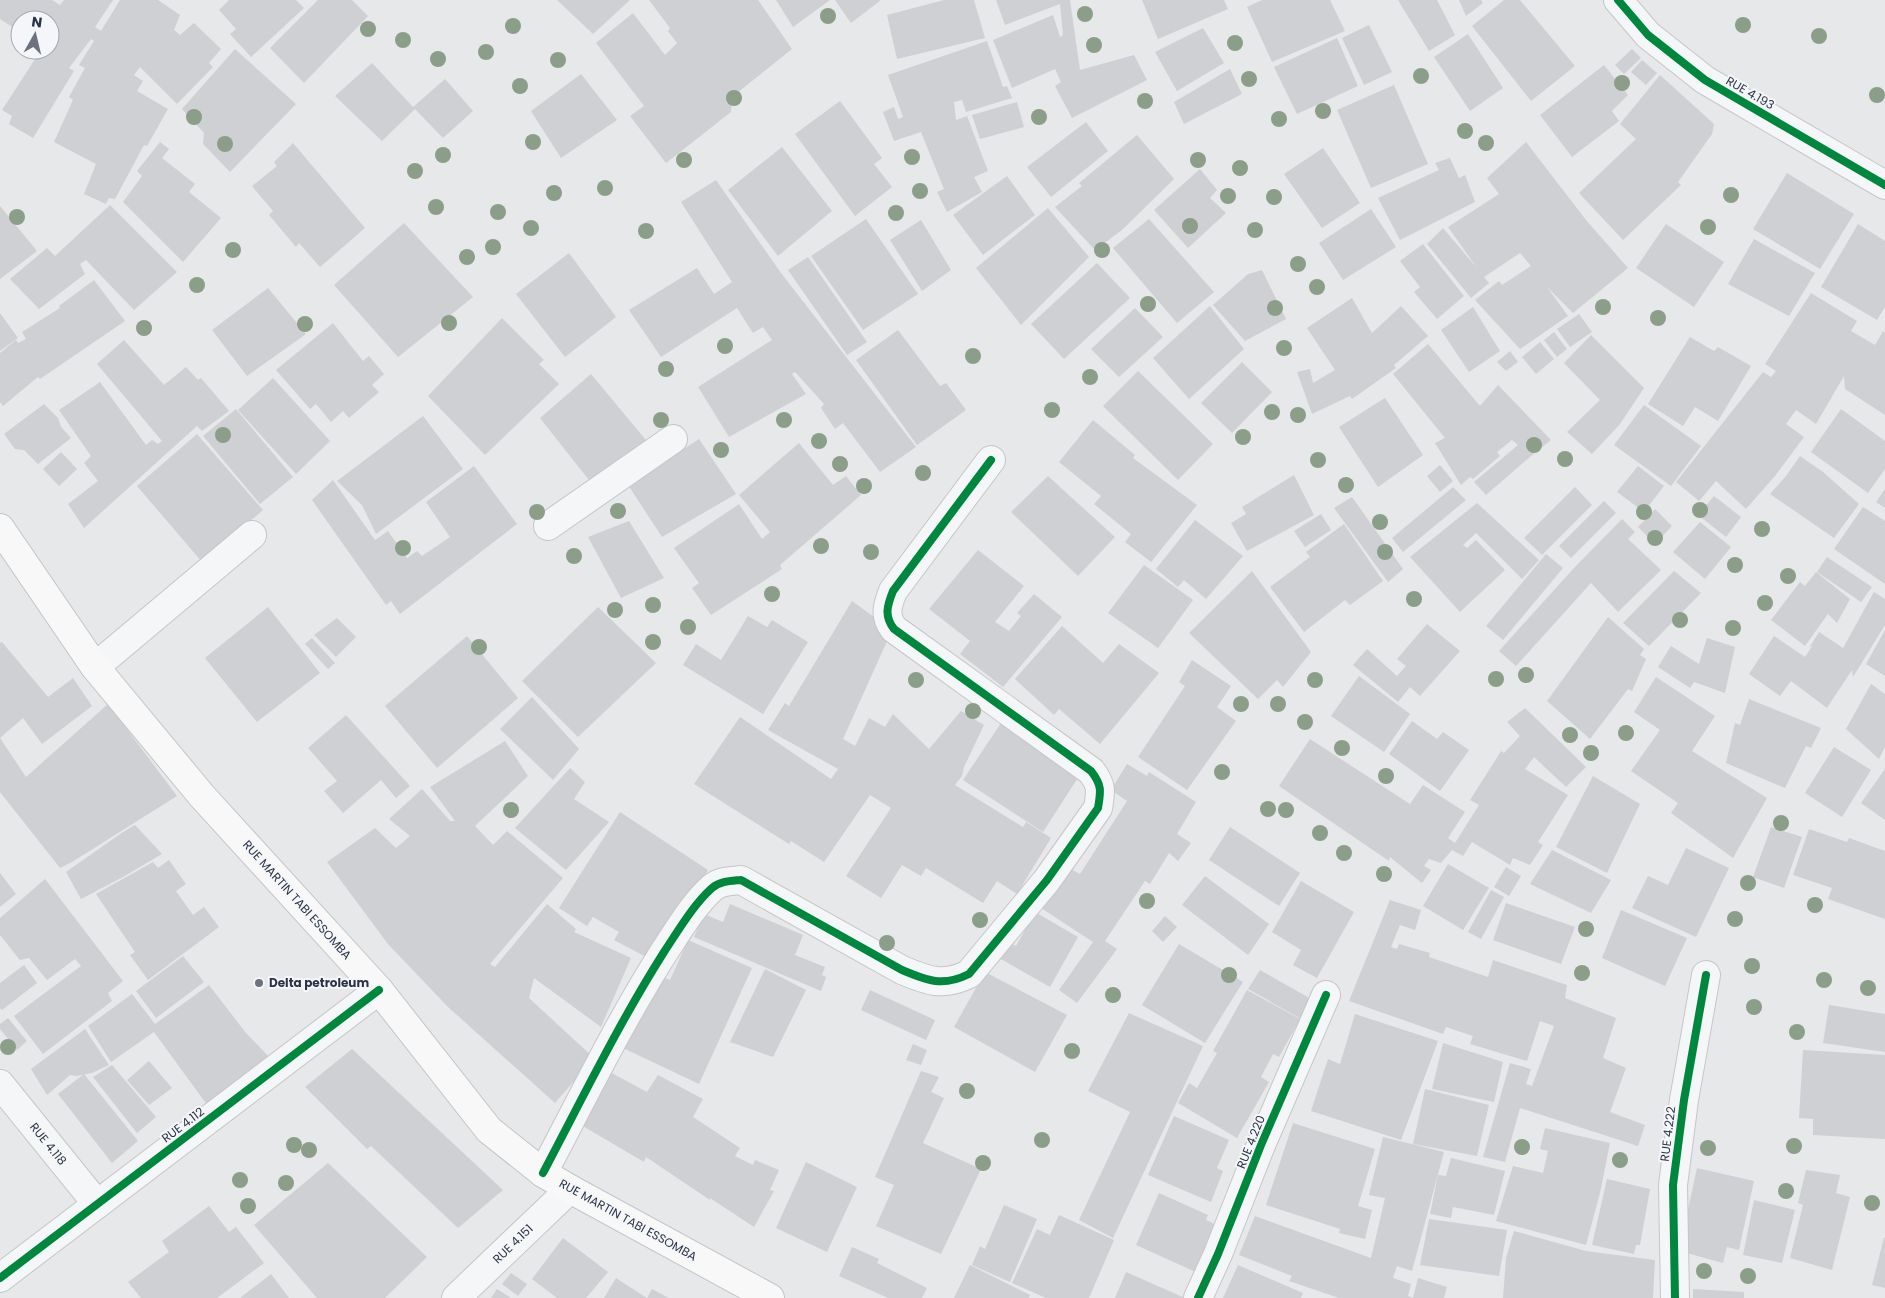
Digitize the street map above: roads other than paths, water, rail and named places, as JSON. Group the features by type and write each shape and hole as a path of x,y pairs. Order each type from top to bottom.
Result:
{"main road":[{"name":"RUE MARTIN TABI ESSOMBA","path":"0,528 95,667 202,796 379,990 489,1130 543,1173 770,1298"}],"street":[{"name":"RUE 4.193","path":"1618,0 1648,35 1705,80 1885,185"},
{"path":"548,526 673,439"},
{"path":"543,1173 634,1002 693,910 713,887 725,881 741,880 902,970 923,979 941,983 956,980 968,974 1047,880 1098,808 1100,782 1091,771 894,629 888,621 886,607 893,591 991,460"},
{"path":"95,667 252,535"},
{"name":"RUE 4.222","path":"1675,1298 1673,1185 1684,1100 1706,975"},
{"name":"RUE 4.112","path":"0,1278 379,990"},
{"name":"RUE 4.220","path":"1198,1298 1326,995"},
{"name":"RUE 4.118","path":"0,1084 97,1204"},
{"name":"RUE 4.151","path":"456,1298 570,1189"}],"place":[{"name":"Delta petroleum","path":"259,983"}]}
